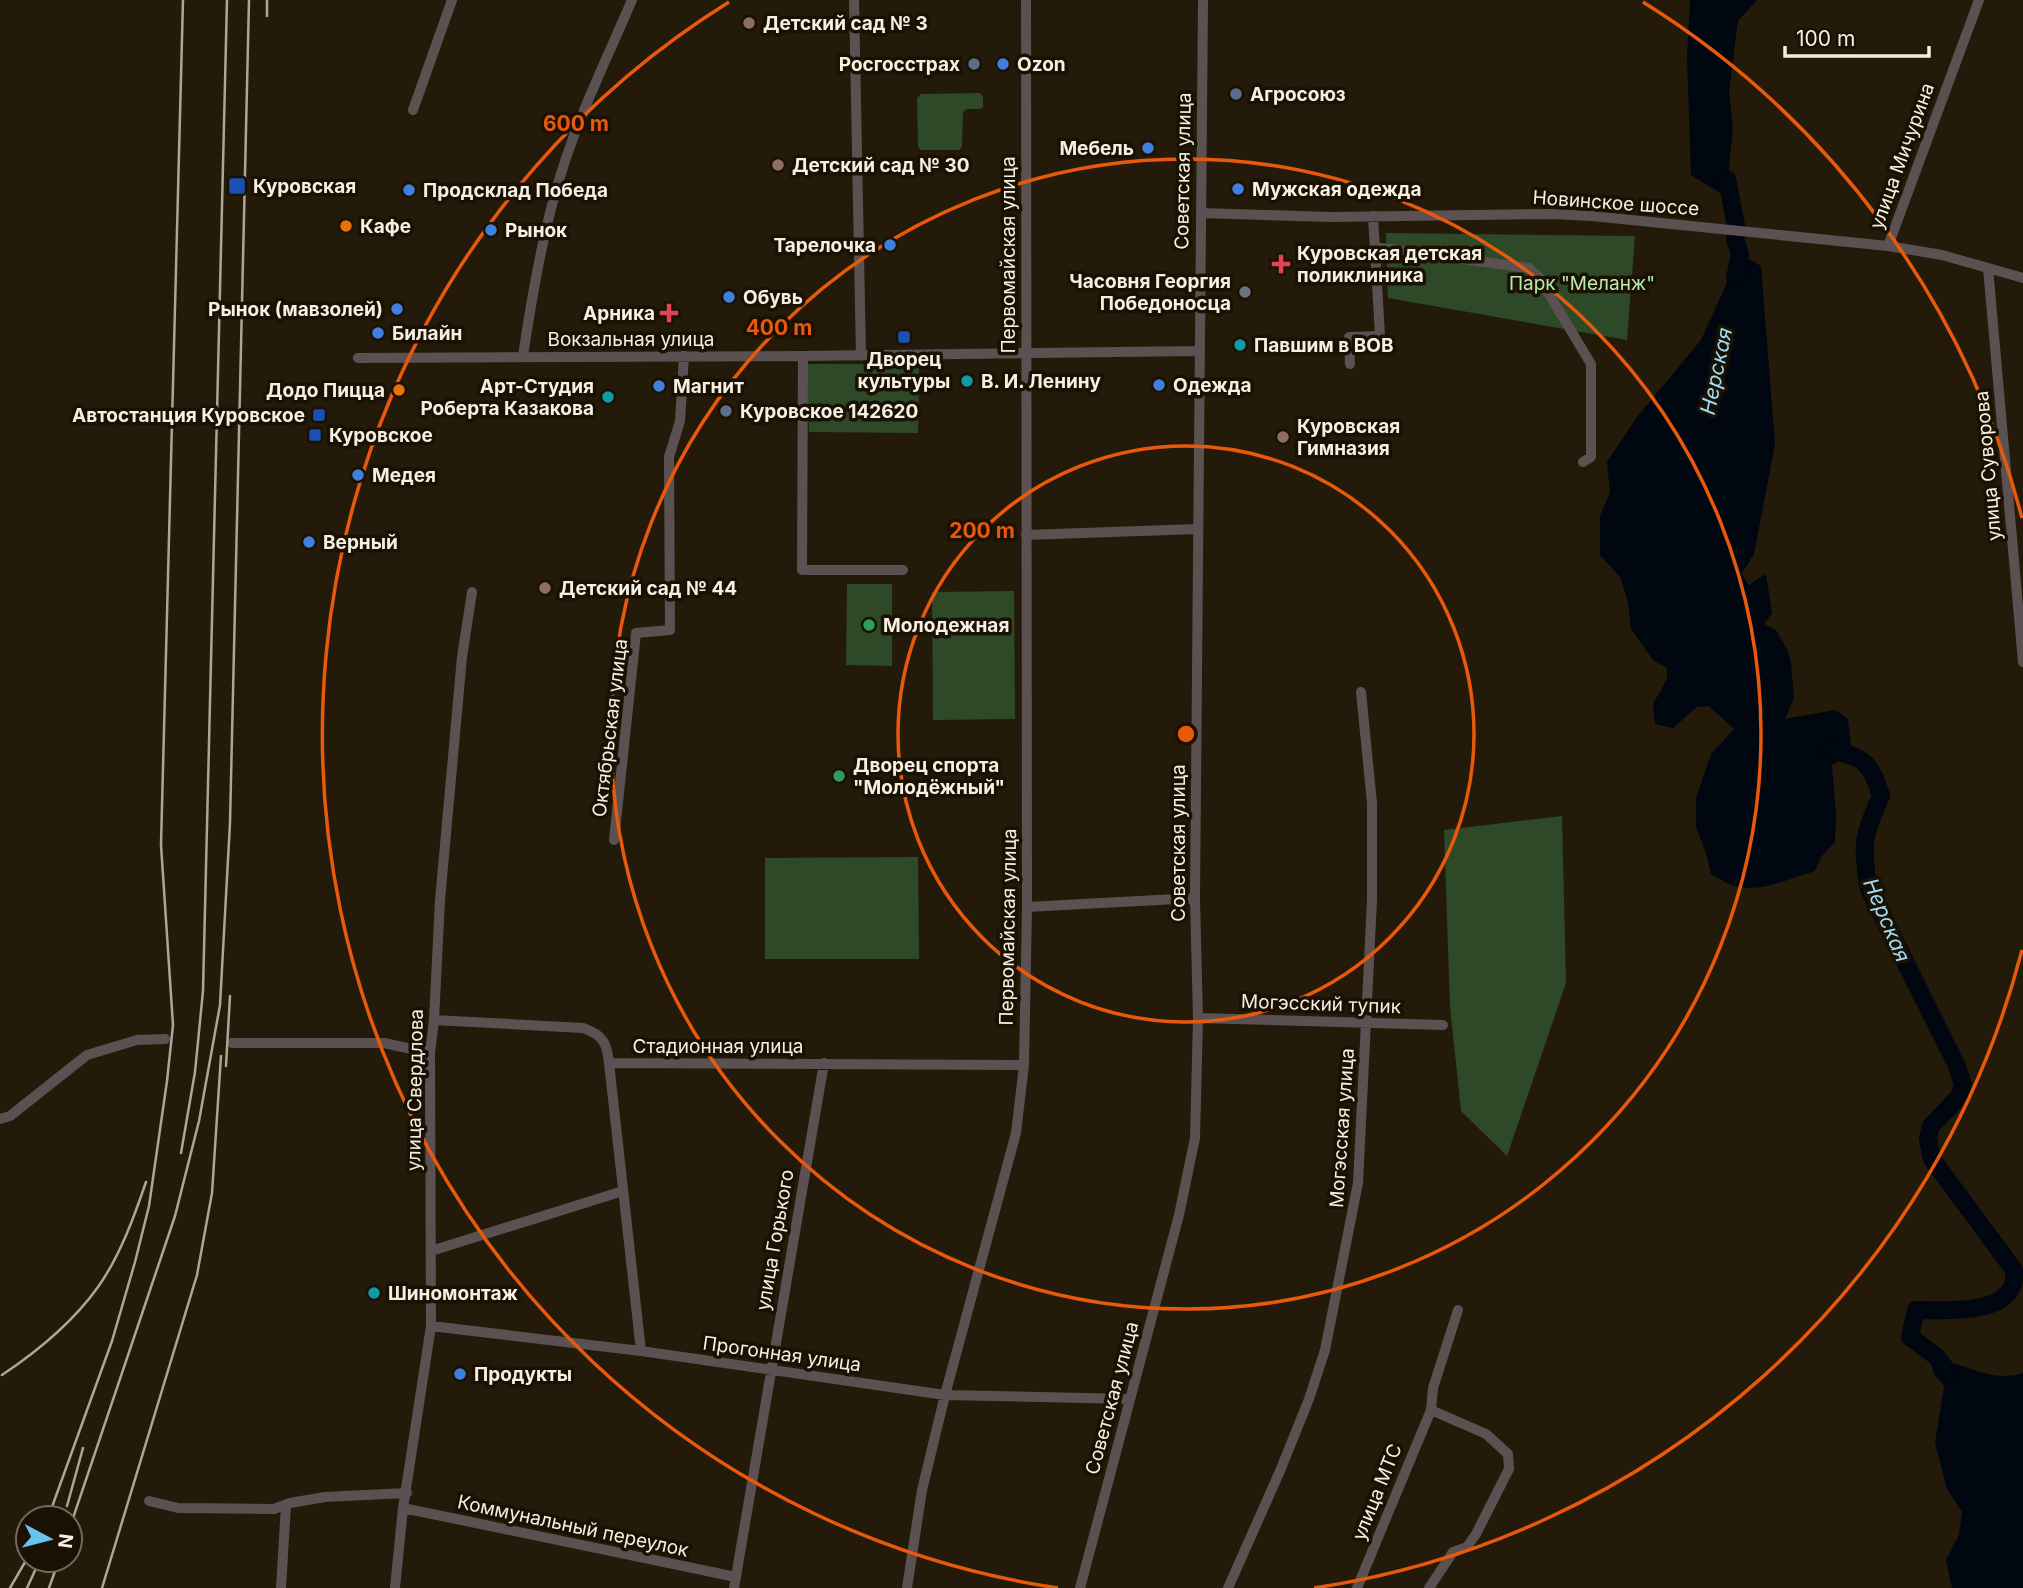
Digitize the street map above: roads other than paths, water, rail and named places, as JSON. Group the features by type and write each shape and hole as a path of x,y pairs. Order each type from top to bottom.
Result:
{"street":[{"path":"413,110 452,0"},
{"path":"523,356 534,285 555,192 586,106 632,0"},
{"path":"854,0 861,356"},
{"name":"Первомайская улица","path":"907,1588 922,1490 1016,1133 1024,1065 1027,907 1026,0"},
{"name":"Советская улица","path":"1080,1588 1179,1215 1195,1138 1198,1018 1195,898 1197,529 1203,0"},
{"name":"улица Мичурина","path":"1888,246 1979,0"},
{"name":"Новинское шоссе","path":"1201,213 1373,216 1551,214 1888,246 1942,255 2023,278"},
{"path":"1350,364 1349,337 1380,336 1373,216"},
{"path":"1374,247 1529,268 1538,276 1591,364 1591,457 1583,462"},
{"name":"улица Суворова","path":"1988,268 2023,662"},
{"name":"Вокзальная улица","path":"358,358 861,356 1027,351 1199,351"},
{"name":"Октябрьская улица","path":"614,840 636,633 670,630 669,457 680,421 684,356"},
{"path":"803,356 802,570 903,570"},
{"path":"1026,535 1197,529"},
{"name":"улица Свердлова","path":"395,1588 403,1508 431,1326 430,1053 440,900 462,657 472,592"},
{"name":"Могэсская улица","path":"1228,1588 1299,1423 1325,1350 1358,1183 1372,900 1372,803 1360,692"},
{"path":"1027,907 1195,898"},
{"name":"Могэсский тупик","path":"1198,1018 1443,1025"},
{"name":"Стадионная улица","path":"434,1020 583,1028 594,1032 607,1045 609,1063 1024,1065"},
{"path":"0,1119 10,1116 87,1055 137,1041 165,1039"},
{"path":"232,1043 384,1044 430,1053"},
{"path":"609,1063 641,1350"},
{"name":"улица Горького","path":"735,1583 824,1063"},
{"path":"431,1251 623,1191"},
{"name":"улица МТС","path":"1357,1588 1431,1410 1433,1388 1458,1310"},
{"name":"Прогонная улица","path":"431,1326 641,1350 945,1395 1130,1399"},
{"path":"1429,1588 1453,1552 1467,1546 1476,1534 1509,1469 1508,1454 1486,1434 1431,1410"},
{"path":"149,1501 178,1508 274,1509 325,1497 407,1493"},
{"path":"281,1588 286,1506"},
{"name":"Коммунальный переулок","path":"403,1508 735,1583"}],"water":[{"path":"1690,0 1757,0 1738,21 1729,93 1733,128 1728,176 1733,201 1691,175 1687,57"},
{"path":"1740,254 1761,266 1775,444 1754,554 1741,574 1749,585 1766,574 1772,613 1764,624 1776,630 1788,651 1791,663 1794,698 1785,719 1835,710 1848,719 1852,754 1832,765 1835,842 1821,857 1815,871 1752,888 1731,885 1711,874 1696,827 1696,798 1711,754 1734,729 1709,706 1697,707 1673,728 1655,724 1653,704 1667,679 1667,668 1654,661 1631,629 1628,602 1620,577 1600,555 1600,516 1610,492 1607,462 1637,417 1701,340"},
{"path":"1937,1357 1991,1374 2013,1376 2023,1373 2023,1588 1952,1588 1946,1560 1959,1535 1962,1512 1947,1489 1935,1443 1944,1386 1934,1374 1932,1366"}],"waterway":[{"name":"Нерская","path":"1727,179 1737,231 1735,239 1740,254 1735,278"},
{"name":"Нерская","path":"1831,751 1859,759 1874,776 1881,796 1865,841 1869,889 1957,1066 1963,1085 1959,1097 1931,1126 1928,1138 1932,1159 2014,1270 2012,1287 2005,1296 1983,1307 1916,1310 1910,1337 1937,1357 1951,1376"}],"railway":[{"path":"53,1504 112,1341 135,1262 149,1206 173,1025 161,845 183,0"},
{"path":"181,1153 195,1072 203,991 227,0"},
{"path":"78,1504 175,1216 199,1121 220,1005 230,823 249,0"},
{"path":"267,0 267,16"},
{"path":"226,1066 230,996"},
{"path":"102,1588 197,1275 212,1193 221,1056"},
{"path":"2,1375 54,1335 78,1312 98,1287 120,1249 146,1182"},
{"path":"68,1504 83,1448"},
{"path":"10,1588 18,1574"},
{"path":"27,1588 33,1574"},
{"path":"49,1588 54,1574"}],"place":[{"name":"Детский сад № 3","path":"749,23"},
{"name":"Росгосстрах","path":"974,64"},
{"name":"Ozon","path":"1003,64"},
{"name":"Агросоюз","path":"1236,94"},
{"name":"Мебель","path":"1148,148"},
{"name":"Детский сад № 30","path":"778,165"},
{"name":"Куровская","path":"237,186"},
{"name":"Мужская одежда","path":"1238,189"},
{"name":"Продсклад Победа","path":"409,190"},
{"name":"Кафе","path":"346,226"},
{"name":"Рынок","path":"491,230"},
{"name":"Тарелочка","path":"890,245"},
{"name":"Куровская детская поликлиника","path":"1281,264"},
{"name":"Часовня Георгия Победоносца","path":"1245,292"},
{"name":"Обувь","path":"729,297"},
{"name":"Рынок (мавзолей)","path":"397,309"},
{"name":"Арника","path":"669,313"},
{"name":"Билайн","path":"378,333"},
{"name":"Дворец культуры","path":"904,337"},
{"name":"Павшим в ВОВ","path":"1240,345"},
{"name":"В. И. Ленину","path":"967,381"},
{"name":"Одежда","path":"1159,385"},
{"name":"Магнит","path":"659,386"},
{"name":"Додо Пицца","path":"399,390"},
{"name":"Арт-Студия Роберта Казакова","path":"608,397"},
{"name":"Куровское 142620","path":"726,411"},
{"name":"Автостанция Куровское","path":"319,415"},
{"name":"Куровское","path":"315,435"},
{"name":"Куровская Гимназия","path":"1283,437"},
{"name":"Медея","path":"358,475"},
{"name":"Верный","path":"309,542"},
{"name":"Детский сад № 44","path":"545,588"},
{"name":"Молодежная","path":"869,625"},
{"name":"Дворец спорта \"Молодёжный\"","path":"839,776"},
{"name":"Шиномонтаж","path":"374,1293"},
{"name":"Продукты","path":"460,1374"}],"park label":[{"name":"Парк \"Меланж\"","path":"1582,283"}]}
